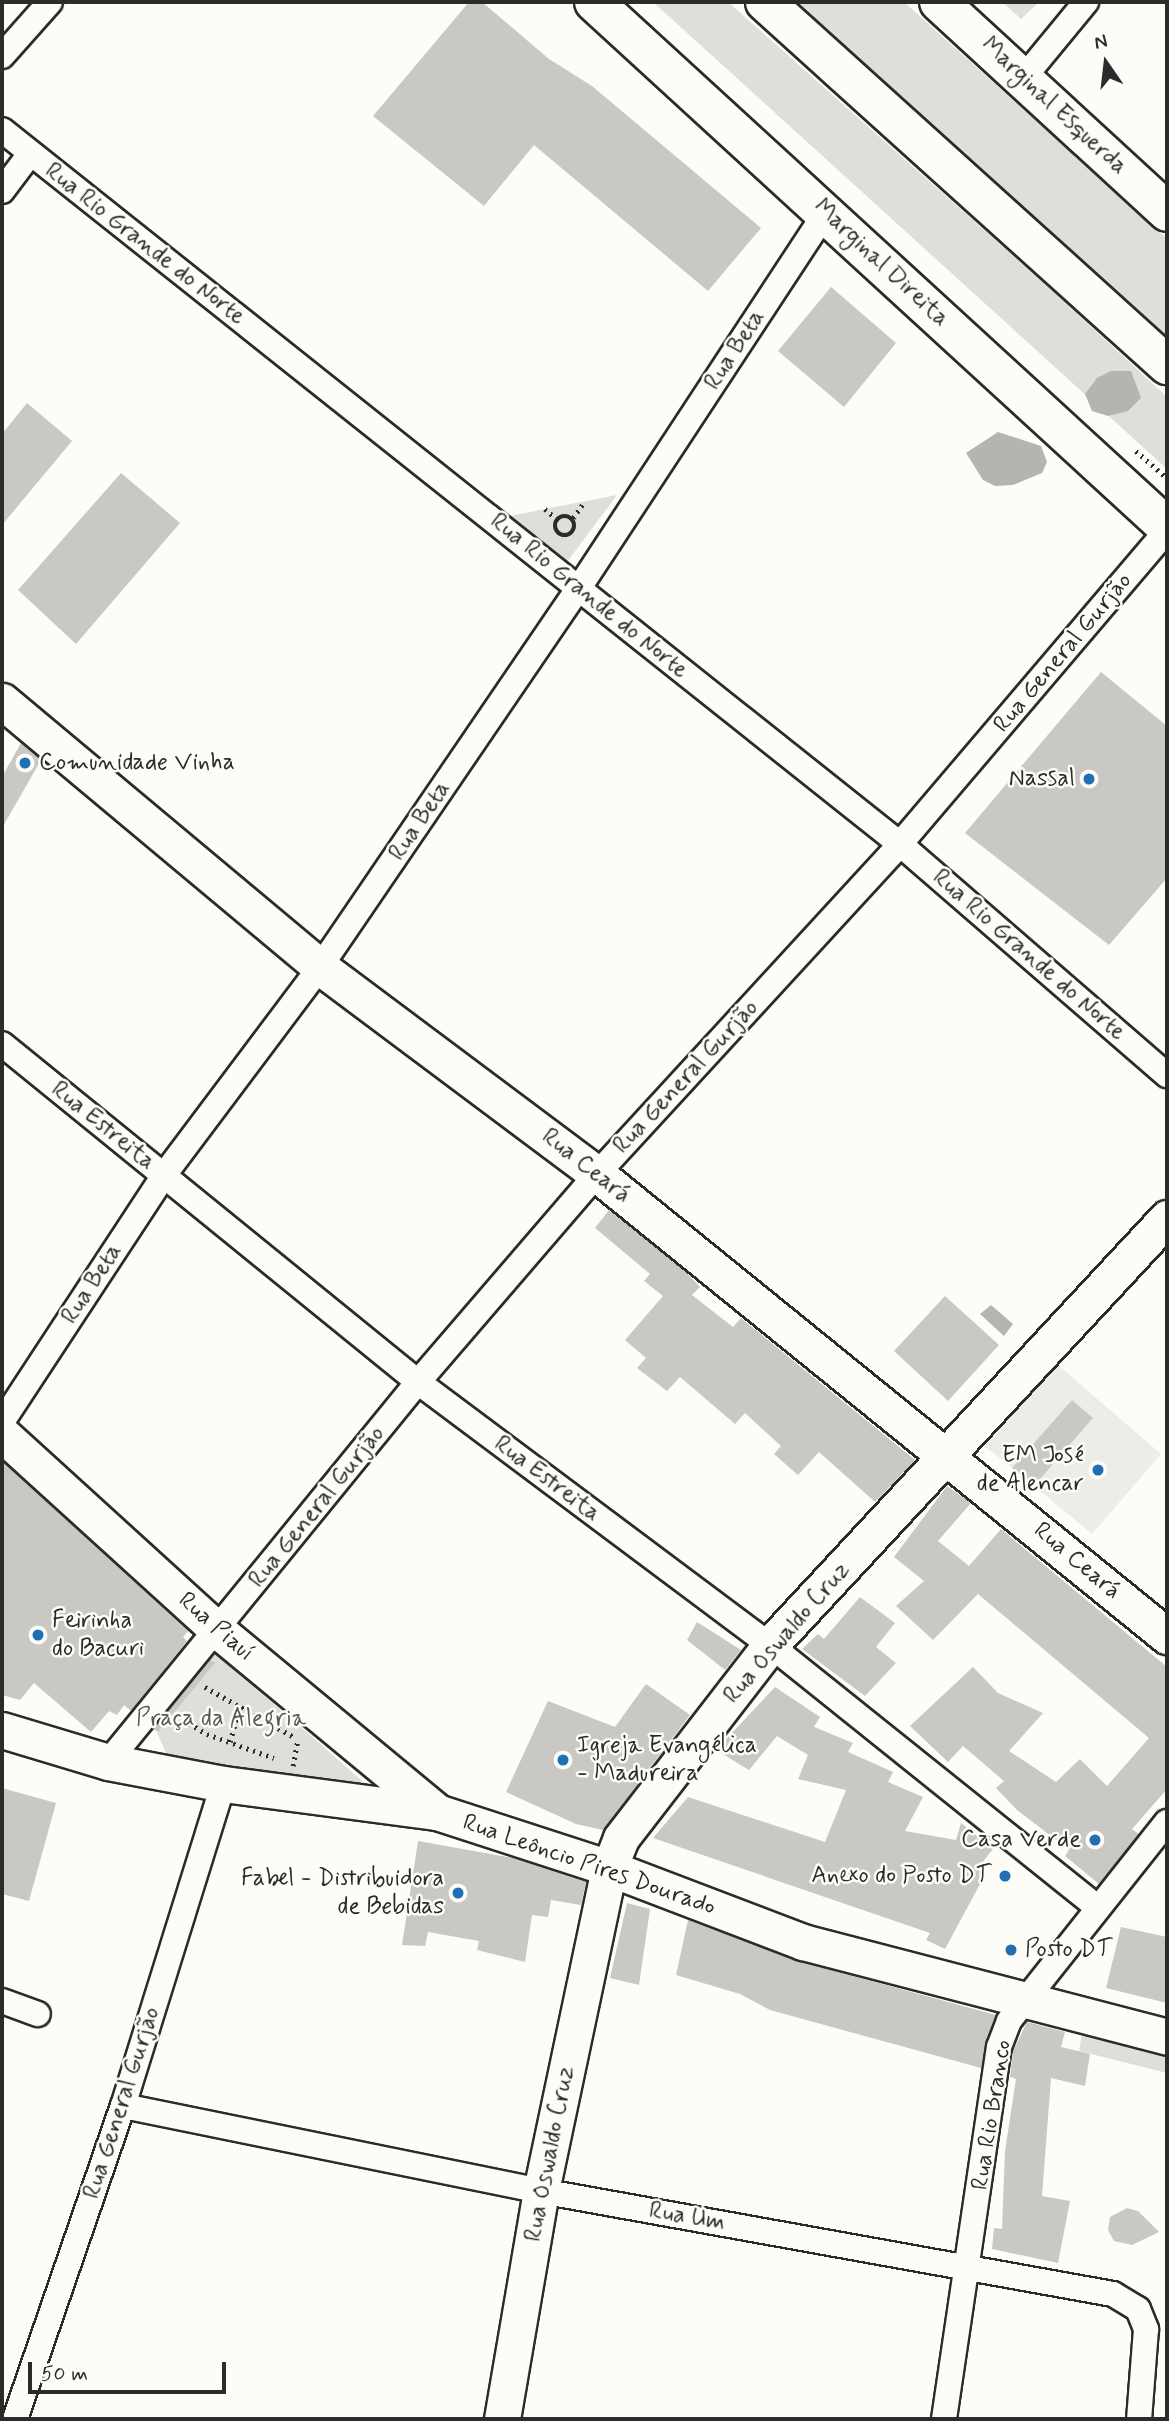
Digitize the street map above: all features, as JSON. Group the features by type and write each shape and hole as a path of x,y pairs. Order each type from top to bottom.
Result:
{"main road":[{"name":"Marginal Direita","path":"594,2 826,212 1167,528"},
{"path":"765,2 1167,365"},
{"name":"Marginal Esquerda","path":"939,2 1025,76 1167,212"}],"street":[{"path":"2,56 50,2"},
{"path":"1025,76 1086,2"},
{"name":"Rua Rio Grande do Norte","path":"2,130 448,480 502,528 900,844 1167,1074"},
{"path":"2,191 30,154"},
{"name":"Rua Beta","path":"2,1422 164,1175 320,967 579,588 826,212"},
{"name":"Rua General Gurjão","path":"108,1762 418,1382 597,1174 900,844 1167,528"},
{"name":"Rua Ceará","path":"2,701 320,967 597,1174 949,1455 1167,1636"},
{"name":"Rua Estreita","path":"2,1044 418,1382 770,1645 1098,1908"},
{"name":"Rua Oswaldo Cruz","path":"502,2419 541,2191 609,1868 621,1838 770,1645 1167,1218"},
{"name":"Rua Piauí","path":"2,1434 216,1629 437,1812"},
{"name":"Rua Leôncio Pires Dourado","path":"2,1730 108,1762 223,1784 437,1812 609,1868 803,1942 1167,2038"},
{"name":"Rua General Gurjão","path":"15,2419 123,2106 223,1784"},
{"name":"Rua Rio Branco","path":"944,2419 970,2266 999,2047 1023,1999 1167,1822"},
{"path":"2,2001 38,2014"},
{"name":"Rua Um","path":"123,2106 541,2191 970,2266 1112,2294 1138,2309 1146,2329 1147,2356 1139,2419"}],"path":[{"path":"545,509 557,519 559,534 570,535 574,530 573,518 583,502"},
{"path":"557,519 573,518"},
{"path":"574,530 585,539"},
{"path":"205,1687 240,1704 298,1739"},
{"path":"230,1742 240,1704"},
{"path":"177,1716 230,1742 293,1766"},
{"path":"298,1739 309,1734"},
{"path":"297,1778 293,1766 298,1739"}],"shaded area":[{"path":"1111,371 1131,371 1141,398 1128,411 1108,416 1092,411 1085,394 1097,378"},
{"path":"998,432 1041,446 1047,462 1042,473 1013,485 995,486 983,480 966,453"},
{"path":"991,1305 1013,1324 1004,1336 980,1314"},
{"name":"EM José de Alencar","path":"1058,1365 1161,1454 1092,1534 1034,1486 1092,1419 1072,1400 1012,1468 985,1446"}],"green space":[{"path":"653,2 728,2 1056,294 1167,397 1167,469"},
{"path":"796,2 904,2 1167,239 1167,339"},
{"path":"1002,2 1039,2 1021,19"},
{"path":"617,495 567,562 510,516 545,509"},
{"name":"Praça da Alegria","path":"214,1653 371,1789 168,1758 154,1725"},
{"path":"1084,2021 1167,2043 1167,2073 1079,2051"}],"building":[{"path":"469,2 482,2 549,59 592,86 761,228 708,291 534,145 484,206 373,116"},
{"path":"831,287 896,343 844,407 778,351"},
{"path":"27,403 72,441 2,525 2,434"},
{"path":"121,473 180,523 76,644 18,590"},
{"name":"Nassal","path":"1101,672 1167,726 1167,878 1109,945 965,833"},
{"name":"Comunidade Vinha","path":"21,743 41,760 2,828 2,777"},
{"path":"609,1210 684,1270 700,1287 692,1295 733,1327 741,1318 915,1460 875,1502 819,1452 798,1475 774,1454 781,1446 745,1413 735,1424 680,1377 667,1391 637,1368 646,1358 625,1340 663,1296 644,1281 650,1274 595,1228"},
{"path":"945,1296 999,1345 948,1401 894,1351"},
{"path":"1072,1400 1093,1418 1034,1486 1012,1468"},
{"path":"2,1461 188,1631 183,1637 187,1641 131,1711 124,1705 117,1715 109,1711 91,1732 34,1683 20,1700 2,1695"},
{"path":"947,1486 971,1503 938,1541 969,1566 1001,1529 1167,1667 1167,1789 1132,1829 1139,1834 1099,1884 1065,1856 1069,1850 1017,1810 996,1788 1004,1781 963,1746 948,1762 910,1726 973,1667 998,1693 1043,1713 1009,1751 1056,1782 1080,1759 1107,1786 1149,1738 978,1594 933,1640 896,1606 924,1581 894,1557"},
{"path":"860,1597 895,1623 876,1647 896,1663 865,1696 802,1649 818,1634 824,1639"},
{"path":"697,1622 741,1650 725,1670 687,1640"},
{"path":"210,1660 215,1663 158,1732 154,1729"},
{"path":"646,1684 690,1715 603,1830 576,1824 506,1792 548,1701 615,1727"},
{"path":"775,1687 820,1717 814,1727 853,1743 848,1752 893,1772 888,1782 923,1797 905,1831 956,1840 961,1823 993,1849 977,1869 986,1873 945,1949 926,1940 930,1933 653,1838 688,1797 825,1842 846,1790 798,1779 808,1755 777,1736 749,1770 716,1750"},
{"path":"2,1788 56,1803 29,1901 2,1894"},
{"path":"418,1841 513,1858 586,1882 581,1905 551,1900 548,1917 532,1915 525,1962 477,1950 479,1941 428,1932 425,1946 402,1945"},
{"path":"627,1903 650,1909 639,1985 610,1978"},
{"path":"688,1920 798,1961 996,2015 981,2068 770,2010 740,1994 676,1975"},
{"path":"1121,1927 1167,1937 1167,2003 1106,1988"},
{"path":"1027,2022 1065,2032 1061,2047 1090,2054 1085,2086 1051,2078 1042,2196 1070,2201 1058,2263 992,2249 994,2228 1002,2229 1005,2151 1016,2079 1010,2077 1013,2051"},
{"path":"1127,2208 1138,2211 1159,2232 1132,2245 1114,2241 1108,2230 1110,2217"}],"place":[{"name":"Comunidade Vinha","path":"25,763"},
{"name":"Nassal","path":"1089,779"},
{"name":"EM José de Alencar","path":"1098,1470"},
{"name":"Feirinha do Bacuri","path":"38,1635"},
{"name":"Igreja Evangélica - Madureira","path":"563,1760"},
{"name":"Casa Verde","path":"1095,1840"},
{"name":"Anexo do Posto DT","path":"1005,1876"},
{"name":"Fabel - Distribuidora de Bebidas","path":"458,1893"},
{"name":"Posto DT","path":"1011,1950"}]}
